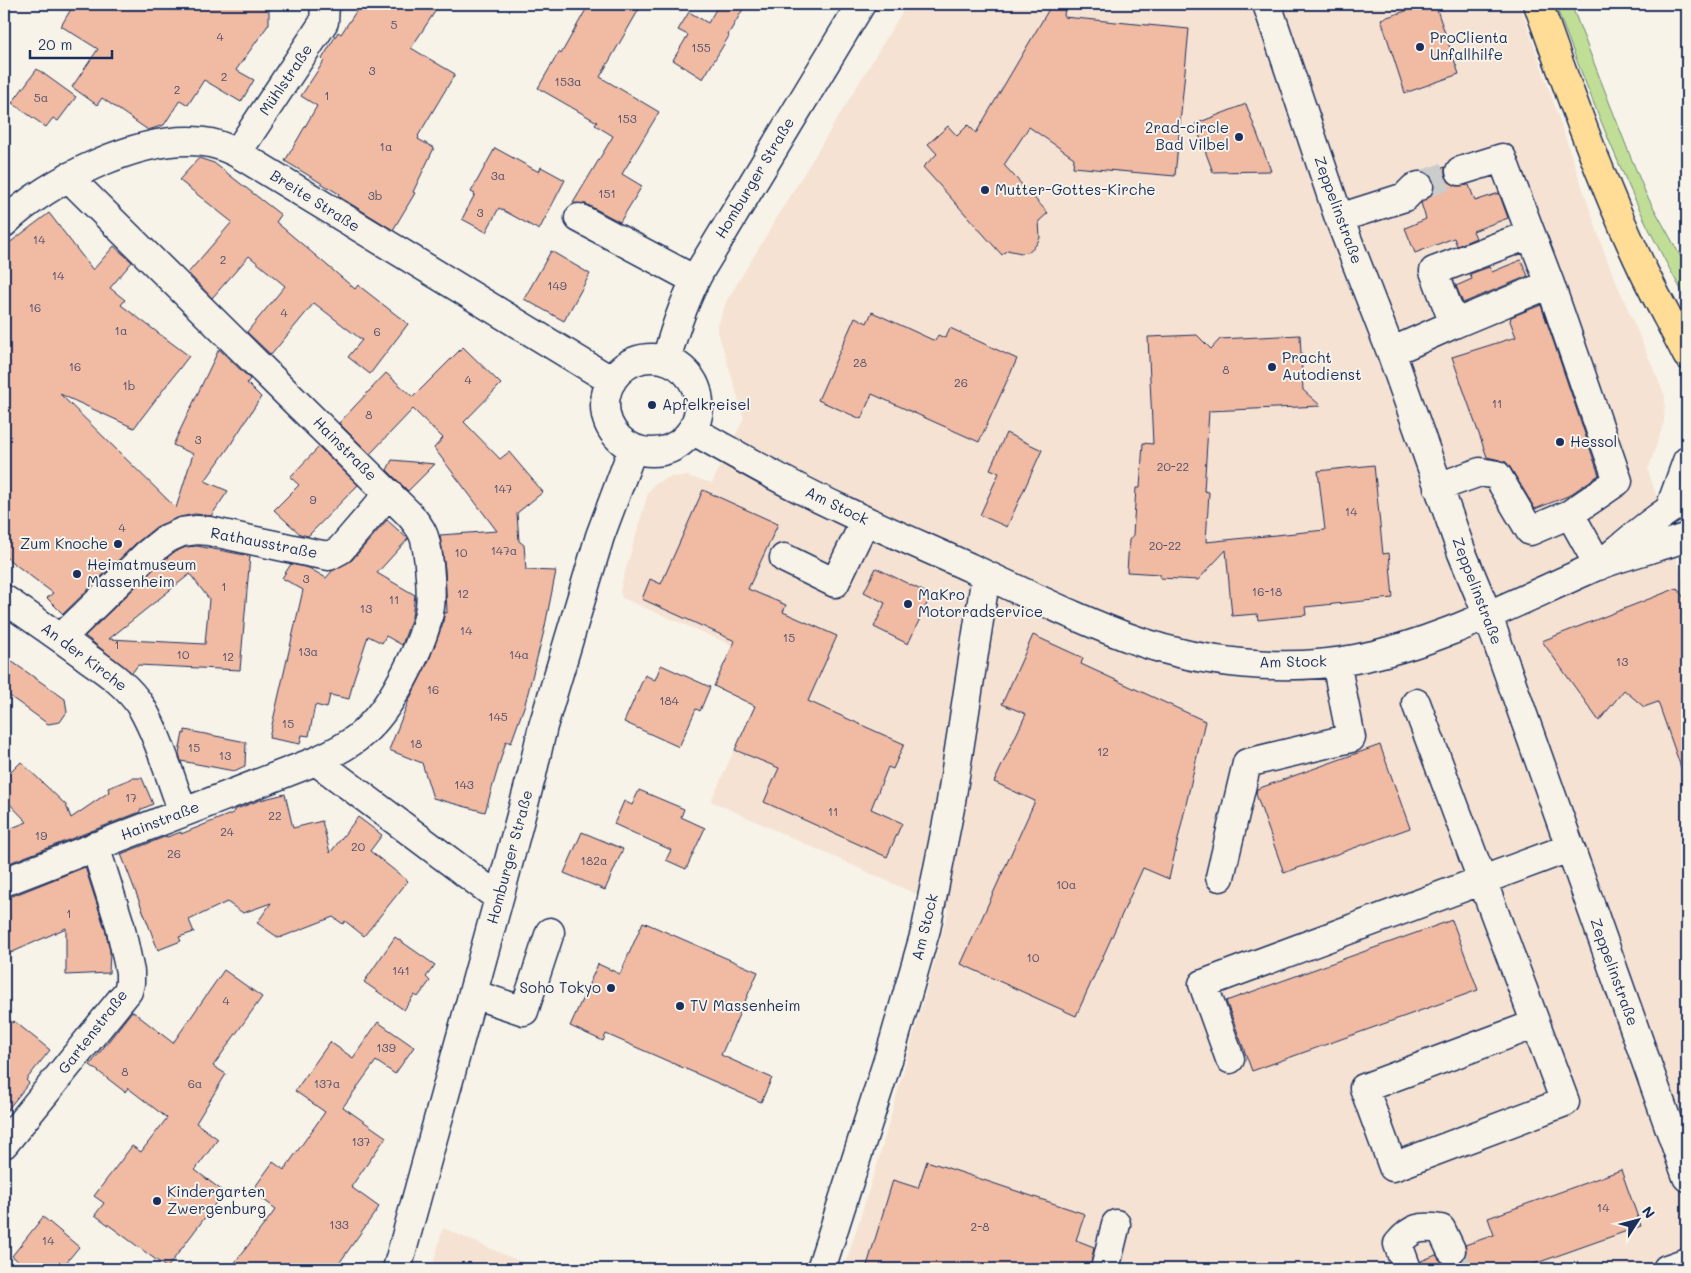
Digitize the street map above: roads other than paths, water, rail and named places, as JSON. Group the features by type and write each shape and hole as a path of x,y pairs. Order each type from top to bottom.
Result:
{"main road":[{"path":"1538,4 1614,204 1643,270 1687,355"}],"street":[{"name":"Mühlstraße","path":"237,153 324,22 325,4"},
{"name":"Homburger Straße","path":"666,360 678,320 695,280 861,4"},
{"name":"Zeppelinstraße","path":"1267,4 1339,218 1391,352 1462,552 1488,616 1687,1177"},
{"name":"Breite Straße","path":"4,223 38,195 96,163 162,143 206,142 237,153 612,382"},
{"path":"1438,487 1480,472 1497,475 1530,531 1570,514 1618,481 1550,284 1502,158 1467,169"},
{"name":"Hainstraße","path":"4,882 340,750 366,730 378,718 391,700 418,645 428,618 430,605 426,547 423,534 410,515 390,493 68,177"},
{"path":"1339,218 1412,192"},
{"path":"580,218 695,280"},
{"path":"1454,324 1434,271 1531,234"},
{"path":"1391,352 1550,284"},
{"path":"648,358 666,360 680,366 690,376 695,386 699,407 698,417 692,430 681,442 666,450 650,452 632,448 619,438 608,421 605,404 606,394 619,371 632,362 648,358"},
{"name":"Am Stock","path":"692,430 837,508 1092,623 1166,650 1242,663 1300,665 1336,662 1369,656 1410,644 1488,616 1599,566 1687,537"},
{"name":"Homburger Straße","path":"397,1269 500,898 532,774 542,726 600,536 632,448"},
{"name":"Am Stock","path":"1599,566 1647,525 1679,504 1687,461"},
{"name":"Rathausstraße","path":"61,638 146,555 166,539 189,531 209,531 329,556 340,550 390,493"},
{"path":"1570,514 1599,566"},
{"path":"784,558 835,583 865,520"},
{"name":"Am Stock","path":"822,1269 913,1011 926,929 950,808 986,575"},
{"name":"An der Kirche","path":"4,600 61,638 117,679 130,692 151,725 183,812"},
{"path":"1220,878 1247,763 1351,738 1336,662"},
{"path":"1416,703 1536,1024 1565,1102 1393,1167 1364,1088 1536,1024"},
{"path":"316,761 500,898"},
{"name":"Gartenstraße","path":"4,1144 128,991 130,972 122,935 95,846"},
{"path":"1230,1059 1203,984 1569,848"},
{"path":"473,994 524,1011 550,932"},
{"path":"1106,1269 1116,1224"},
{"path":"1407,1269 1398,1244 1405,1235 1422,1226 1441,1229 1451,1250"},
{"path":"1667,1269 1687,1262"}],"tunnel":[{"path":"1419,186 1460,171"},
{"path":"1451,1250 1458,1269"}],"place":[{"name":"ProClienta Unfallhilfe","path":"1420,47"},
{"name":"2rad-circle Bad Vilbel","path":"1239,137"},
{"name":"Mutter-Gottes-Kirche","path":"985,190"},
{"name":"Pracht Autodienst","path":"1272,367"},
{"name":"Apfelkreisel","path":"652,405"},
{"name":"Hessol","path":"1560,442"},
{"name":"Zum Knoche","path":"118,544"},
{"name":"Heimatmuseum Massenheim","path":"77,574"},
{"name":"MaKro Motorradservice","path":"908,604"},
{"name":"Soho Tokyo","path":"611,988"},
{"name":"TV Massenheim","path":"680,1006"},
{"name":"Kindergarten Zwergenburg","path":"157,1201"}]}
